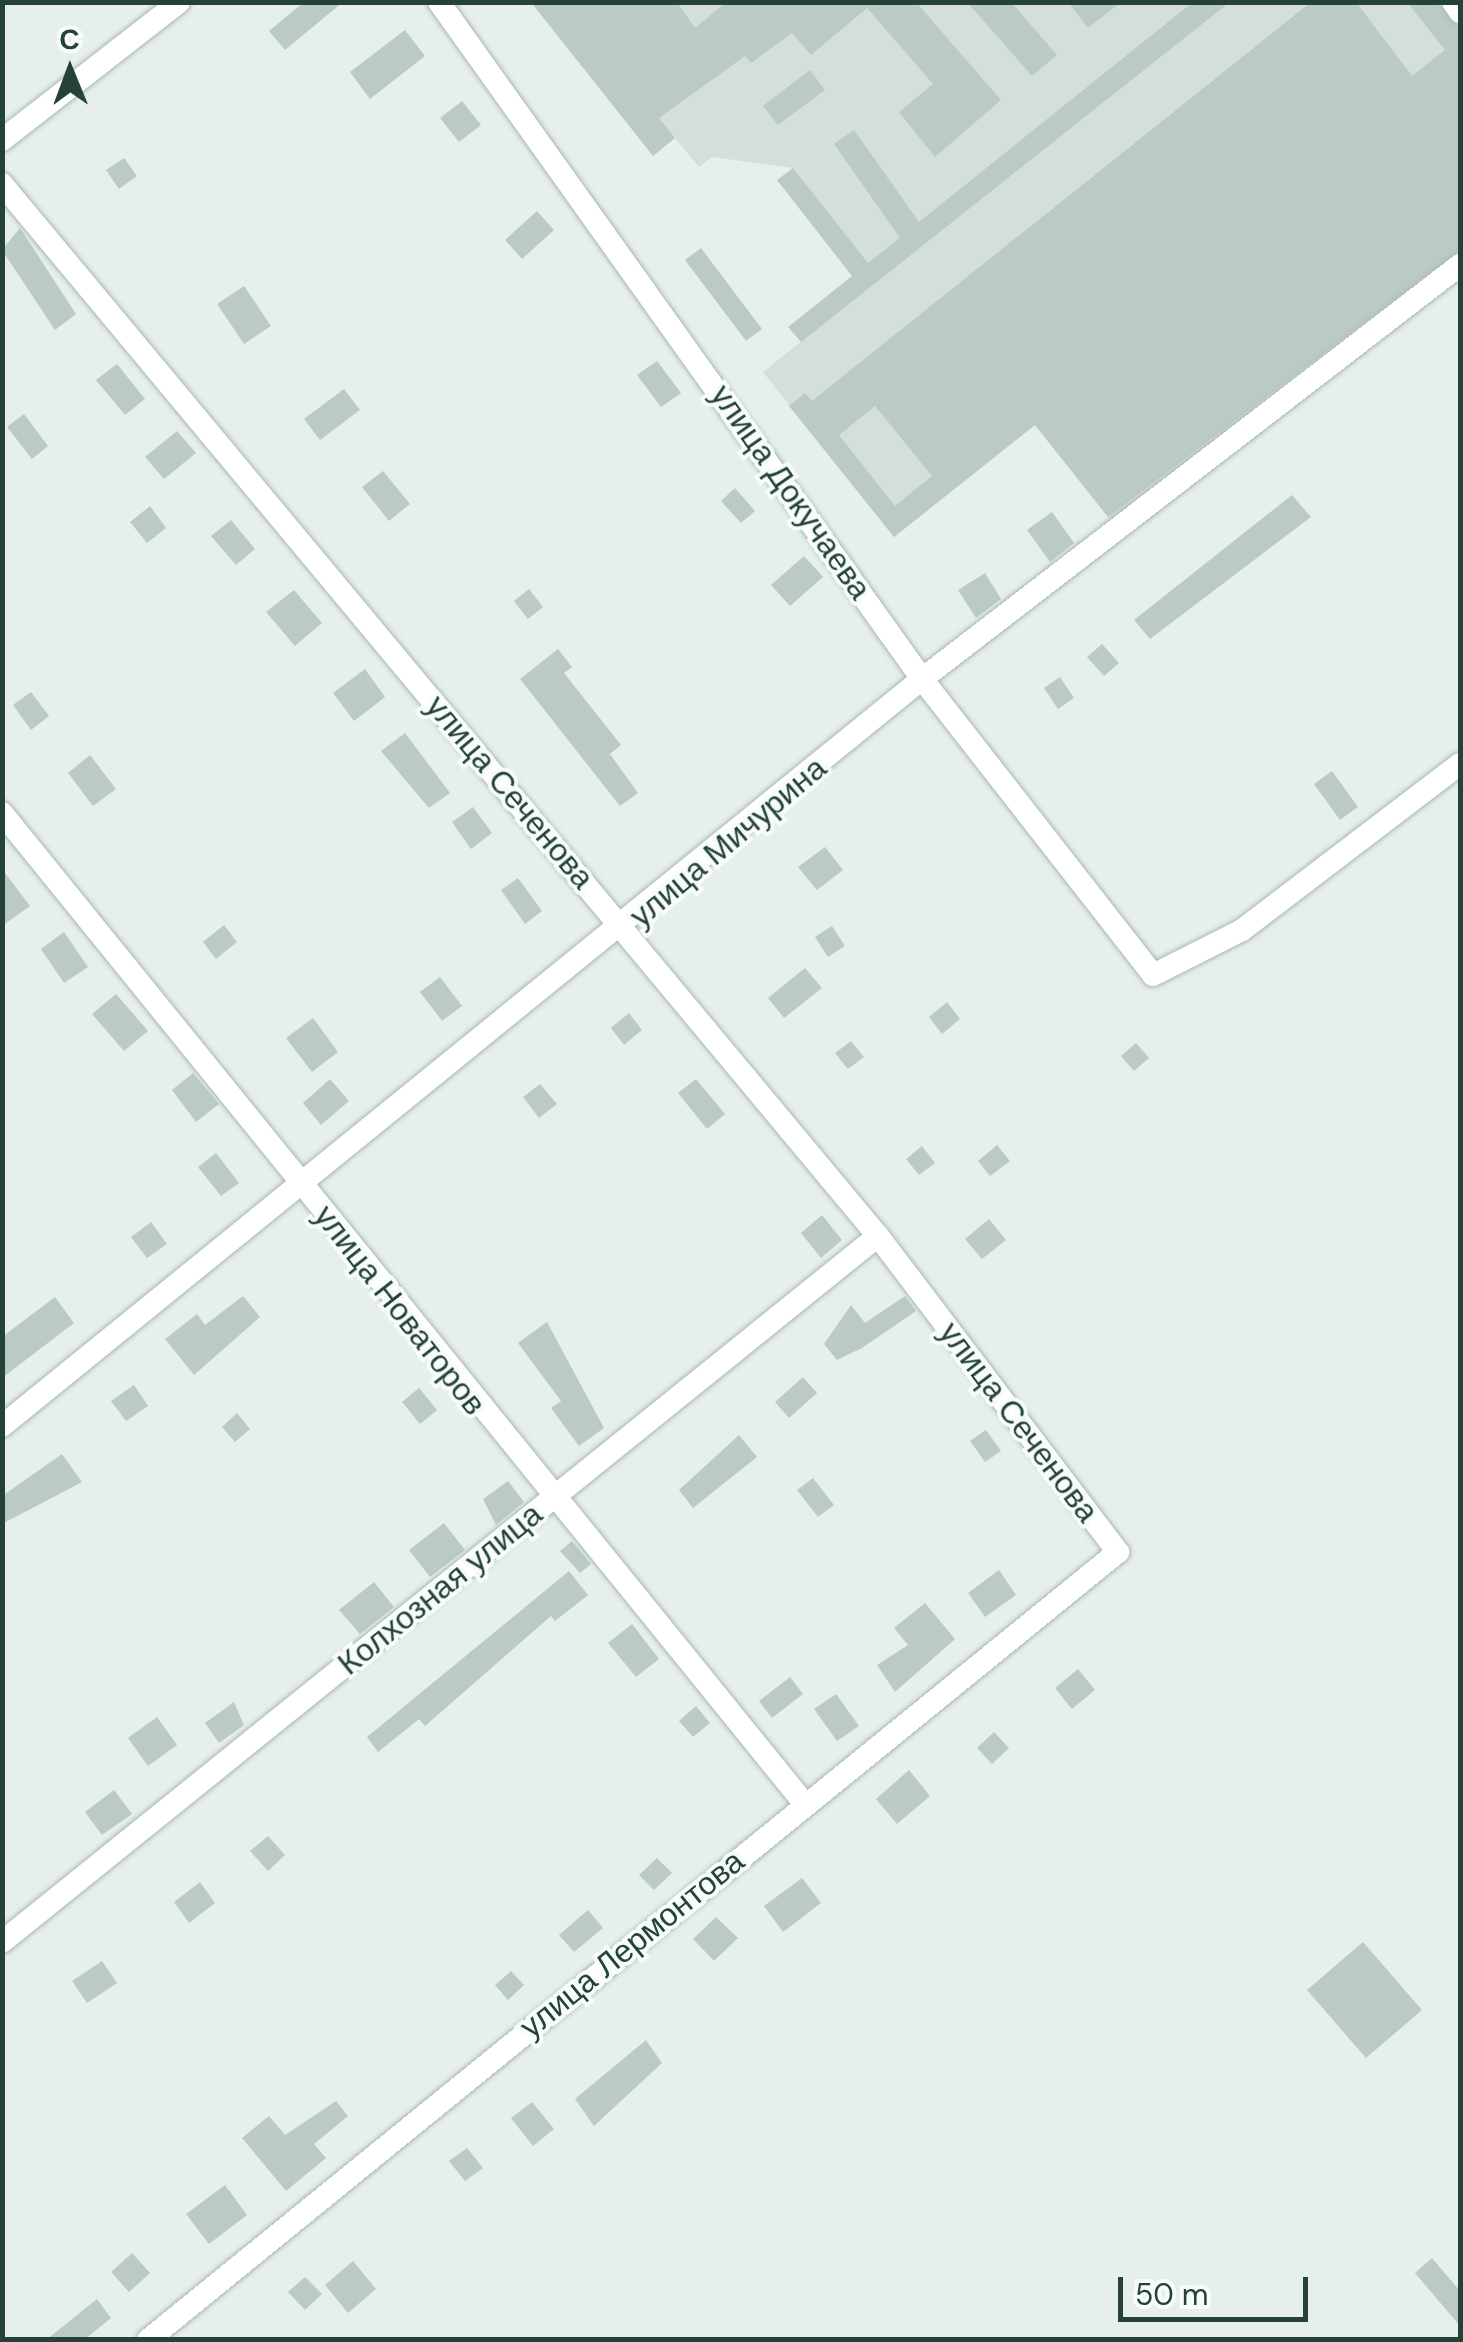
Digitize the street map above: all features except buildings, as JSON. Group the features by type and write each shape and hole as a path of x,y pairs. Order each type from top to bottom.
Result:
{"street":[{"path":"2,140 179,2"},
{"name":"улица Докучаева","path":"439,2 922,679 1153,974 1242,930 1460,764"},
{"path":"1453,2 1460,12"},
{"name":"улица Сеченова","path":"2,184 878,1236 1118,1552"},
{"name":"улица Мичурина","path":"2,1426 624,929 922,679 1460,265"},
{"name":"улица Новаторов","path":"2,813 551,1500 804,1803"},
{"name":"Колхозная улица","path":"2,1942 878,1236"},
{"name":"улица Лермонтова","path":"148,2340 804,1803 1118,1552"}],"shaded area":[{"path":"531,3 1440,3 1460,29 1460,254 1116,527 1035,425 894,537 763,372 880,279 793,168 712,157 699,167 675,138 653,155"}]}
